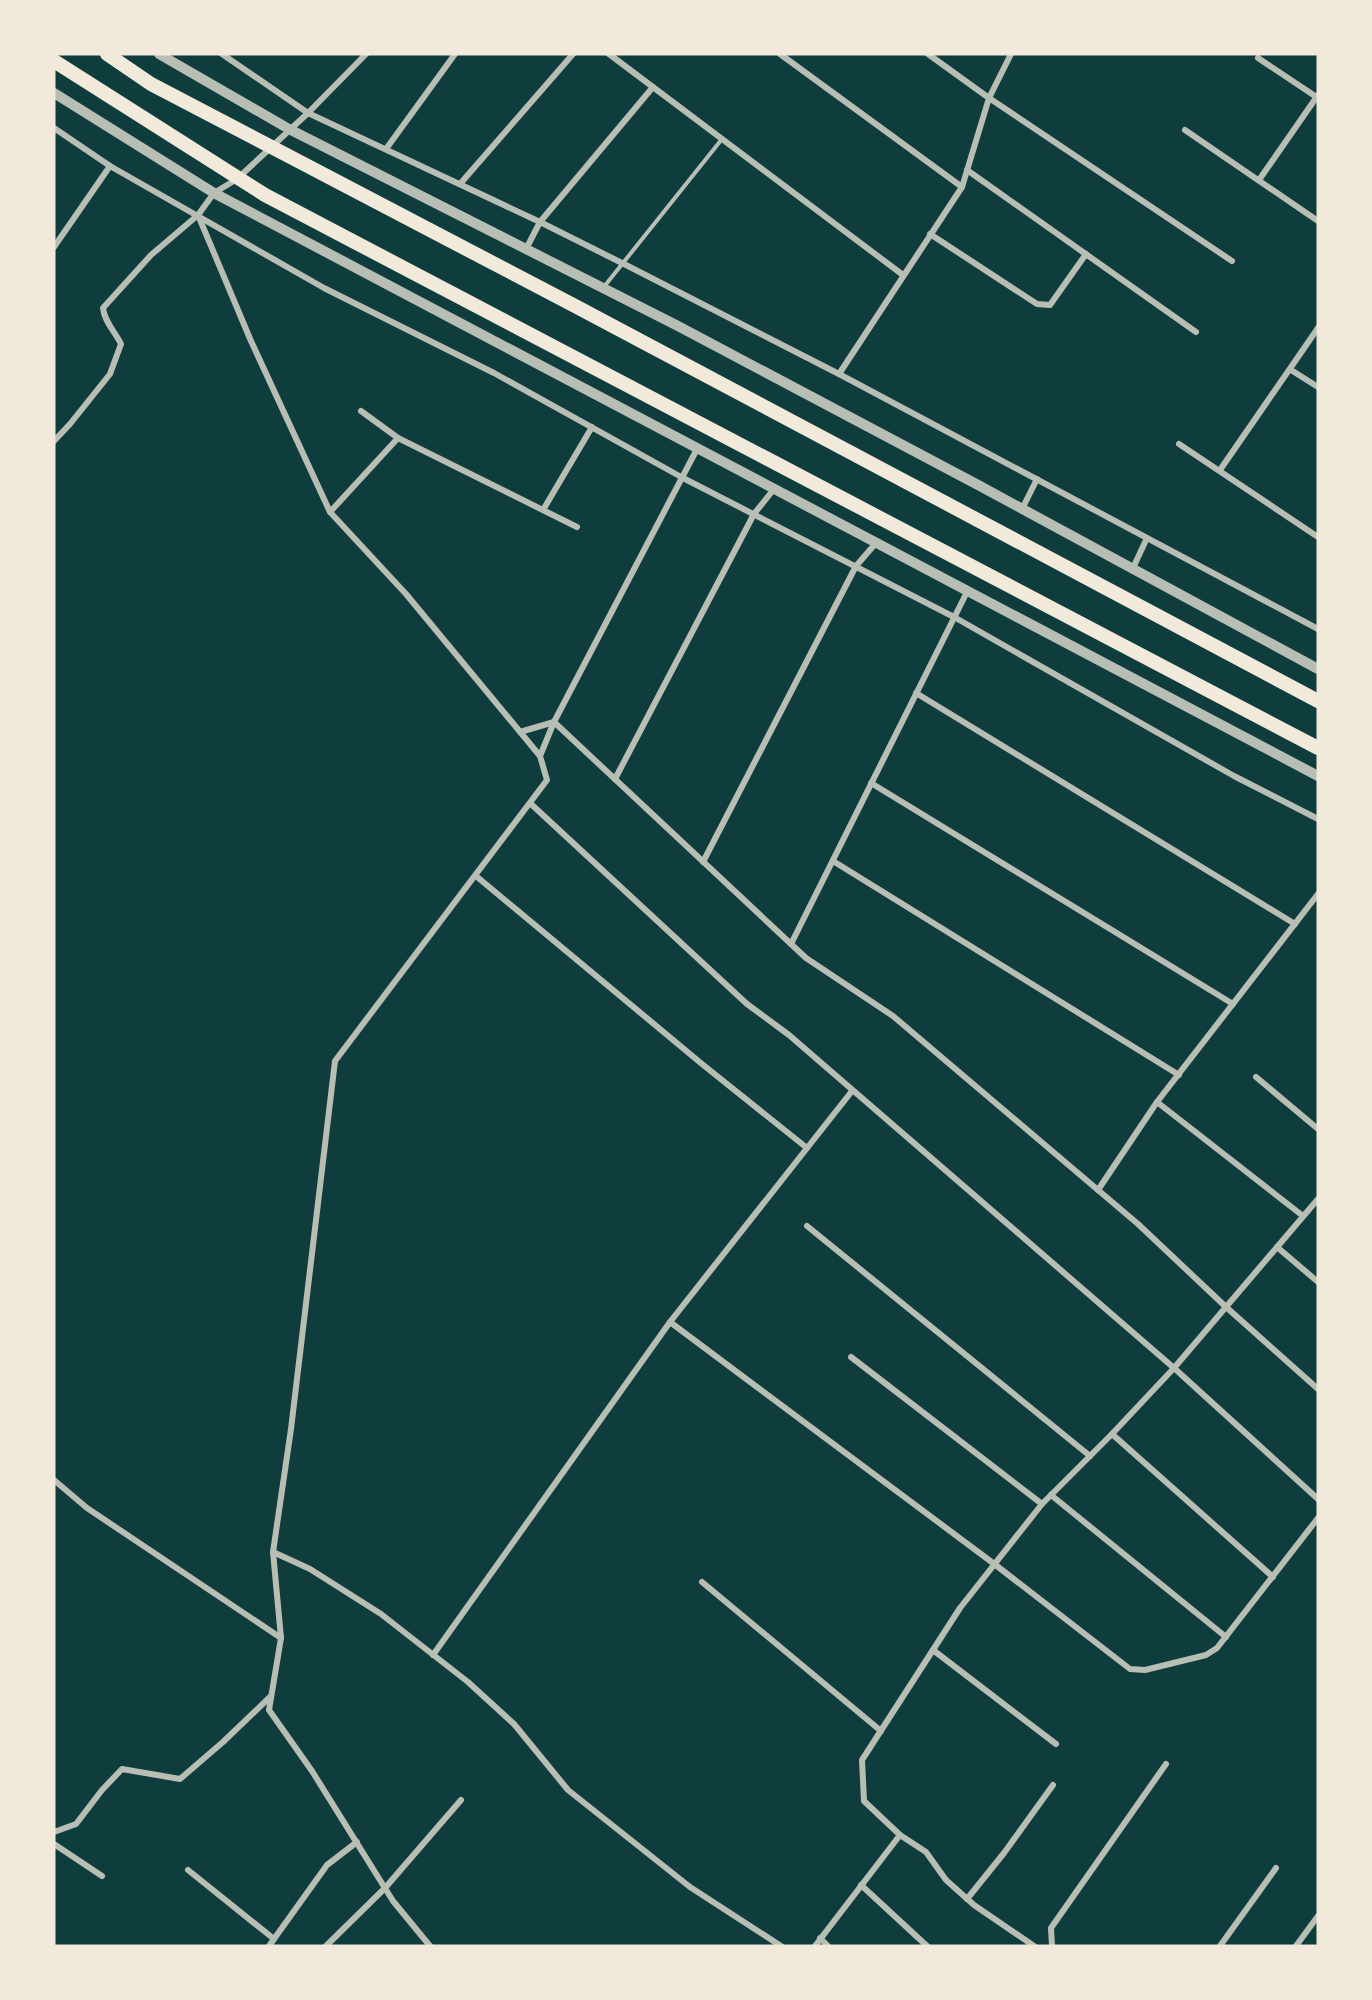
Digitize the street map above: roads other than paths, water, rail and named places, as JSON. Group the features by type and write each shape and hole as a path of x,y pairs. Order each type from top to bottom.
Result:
{"highway":[{"path":"107,54 151,84 578,307 1318,701"},
{"path":"54,62 266,195 1318,748"}],"street":[{"path":"159,54 289,129 603,288 1133,568 1318,669"},
{"path":"222,54 308,113 540,222 840,374 1318,629"},
{"path":"54,441 110,374 121,344 111,325 104,318 103,308 151,255 198,215 214,193 237,178 272,147 366,54"},
{"path":"386,149 455,54"},
{"path":"460,184 573,54"},
{"path":"609,54 903,274"},
{"path":"780,54 962,187"},
{"path":"928,54 989,98 1232,261"},
{"path":"840,374 903,274 962,187 989,98 1011,54"},
{"path":"1258,58 1318,97 1258,180"},
{"path":"526,249 540,222 652,87"},
{"path":"54,93 214,193 1318,776"},
{"path":"54,128 110,166 324,288 494,373 683,478 954,617 1234,776 1318,819"},
{"path":"1185,130 1318,221"},
{"path":"54,247 110,166"},
{"path":"967,170 1197,332"},
{"path":"198,215 251,341 330,512 406,594 540,756 547,780 335,1061 291,1429 273,1552 281,1638 269,1710 312,1771 393,1901 429,1946"},
{"path":"930,234 1037,304 1050,304 1086,254"},
{"path":"1220,471 1318,328"},
{"path":"1291,370 1318,387"},
{"path":"361,411 398,438 577,527"},
{"path":"543,510 592,427"},
{"path":"330,512 398,438"},
{"path":"1179,444 1318,537"},
{"path":"540,756 554,722 697,449"},
{"path":"1022,509 1037,479"},
{"path":"615,779 754,514 774,489"},
{"path":"1133,568 1147,538"},
{"path":"703,862 856,566 876,543"},
{"path":"791,944 967,592"},
{"path":"916,693 1295,924"},
{"path":"520,732 554,722"},
{"path":"554,722 806,958 893,1016 1138,1224 1318,1389"},
{"path":"871,783 1233,1004"},
{"path":"531,804 747,1004 789,1035 1174,1368 1318,1499"},
{"path":"833,861 1179,1075"},
{"path":"476,876 693,1057 807,1148"},
{"path":"1098,1190 1157,1102 1318,894"},
{"path":"1256,1077 1318,1129"},
{"path":"433,1655 670,1322 852,1090"},
{"path":"1157,1102 1303,1216"},
{"path":"1034,1946 967,1899 946,1880 926,1852 900,1835 864,1800 862,1760 960,1608 993,1563 1042,1504 1174,1368 1318,1199"},
{"path":"807,1226 1090,1456"},
{"path":"1277,1247 1318,1282"},
{"path":"670,1322 993,1563 1130,1669 1145,1670 1206,1655 1217,1648 1318,1518"},
{"path":"851,1357 1042,1504"},
{"path":"1112,1434 1273,1577"},
{"path":"54,1480 87,1508 281,1638"},
{"path":"1051,1495 1226,1637"},
{"path":"273,1552 309,1569 381,1614 468,1682 514,1724 568,1790 690,1887 781,1946"},
{"path":"702,1582 881,1731"},
{"path":"933,1650 1056,1744"},
{"path":"54,1832 76,1824 102,1790 122,1769 180,1779 271,1696"},
{"path":"1052,1946 1051,1928 1166,1764"},
{"path":"967,1899 1004,1853 1053,1785"},
{"path":"326,1946 385,1888 461,1800"},
{"path":"814,1946 900,1835"},
{"path":"269,1946 327,1865 357,1842"},
{"path":"54,1844 102,1876"},
{"path":"1220,1946 1276,1868"},
{"path":"188,1870 274,1939"},
{"path":"861,1885 927,1946"},
{"path":"1296,1946 1318,1916"},
{"path":"820,1938 828,1946"}],"lane":[{"path":"603,288 722,139"}]}
